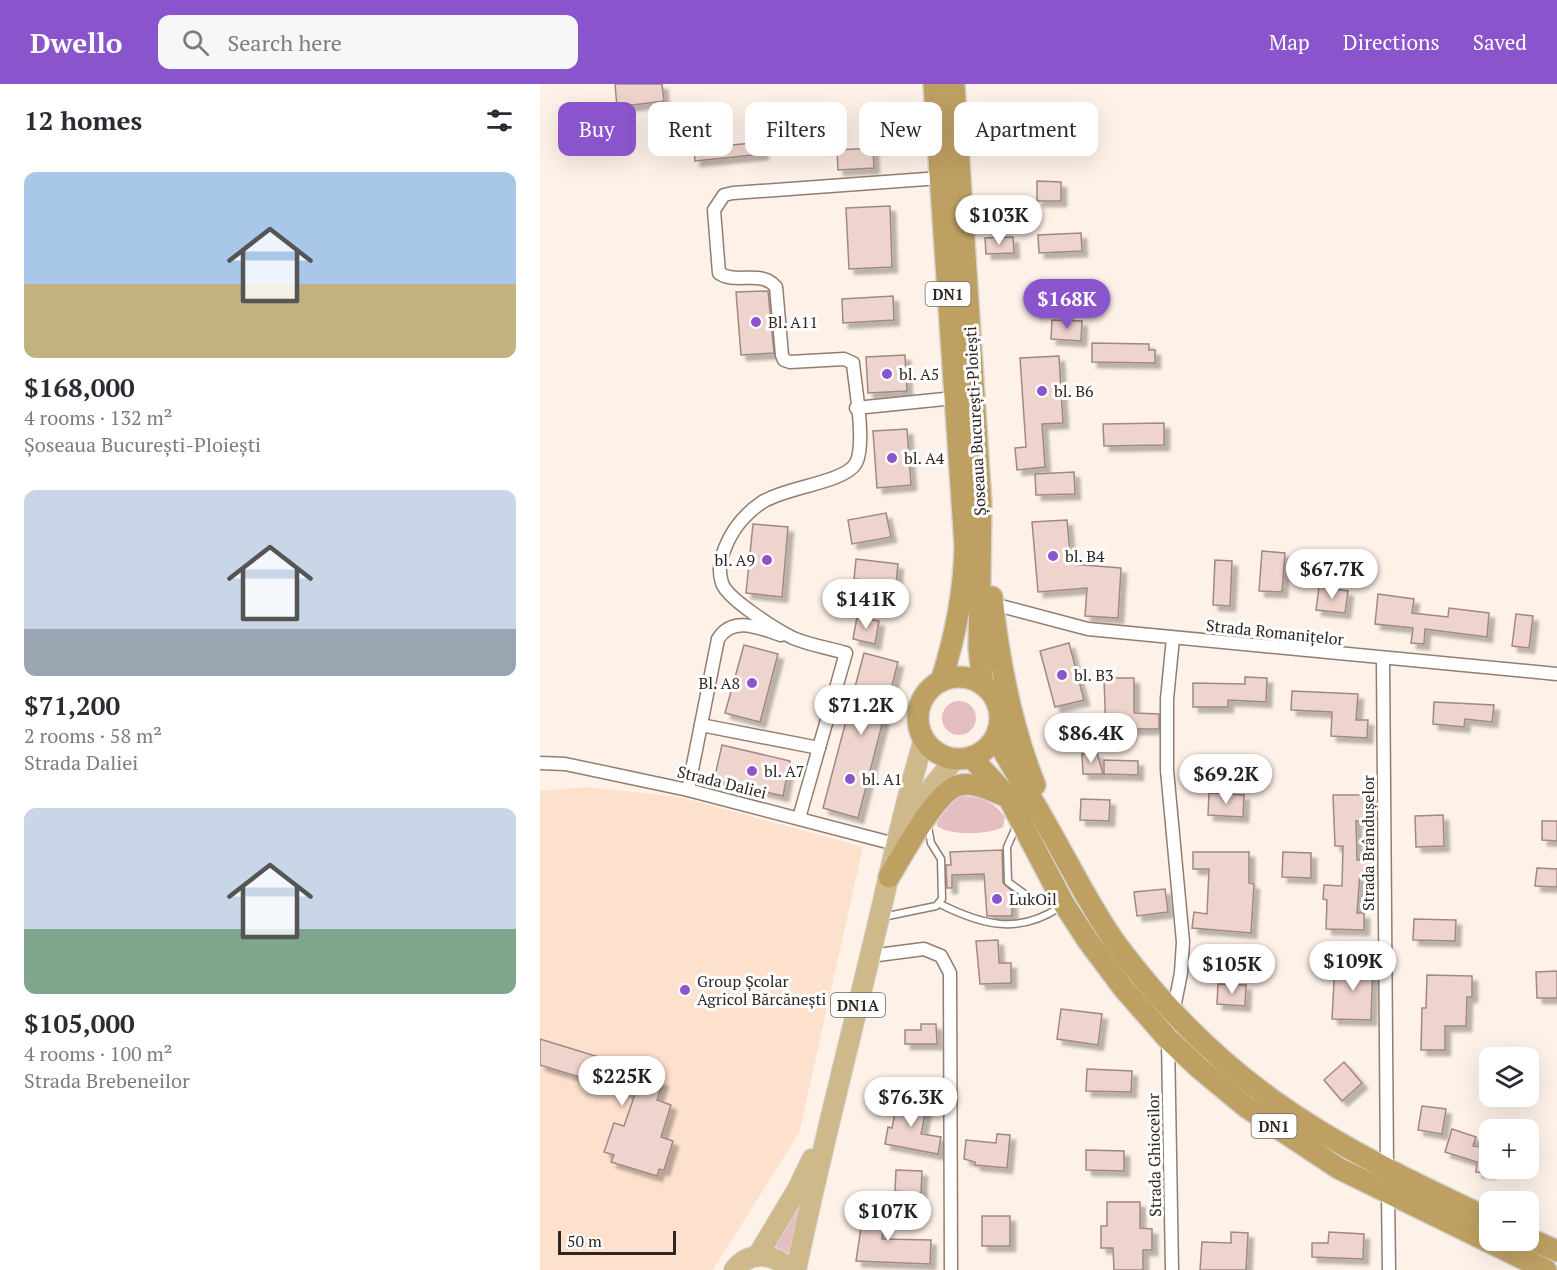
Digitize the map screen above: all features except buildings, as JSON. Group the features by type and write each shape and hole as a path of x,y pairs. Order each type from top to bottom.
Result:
{"highway":[{"name":"Șoseaua București-Ploiești","path":"934,84 963,505 964,590 954,643 941,681"},
{"name":"Șoseaua București-Ploiești","path":"954,84 981,504 979,649 983,685"},
{"name":"DN1","path":"981,504 1005,687 1019,742 1061,851"},
{"path":"941,681 963,677 983,685"},
{"name":"DN1","path":"941,681 929,689 918,713 918,727 924,740 932,749 963,758 1013,806 1064,904 1124,989 1168,1039 1246,1107 1338,1168 1546,1270"},
{"name":"DN1","path":"983,685 993,695 999,709 1000,723 996,736 1084,894 1116,944 1173,1013 1199,1039 1274,1102 1387,1170 1479,1214"},
{"path":"963,758 989,746 996,736"},
{"name":"DN1A","path":"889,877 945,794 960,785 982,786 1013,806"},
{"path":"1539,1243 1557,1251"}],"main road":[{"name":"DN1A","path":"796,1270 825,1132 870,956 895,844 924,740"},
{"name":"DN1A","path":"889,877 924,801 963,758"},
{"name":"DN1A","path":"734,1270 747,1258 758,1255 797,1190 825,1132"},
{"path":"758,1255 780,1260 790,1270"}],"street":[{"path":"794,638 743,605 722,585 718,564 729,539 743,519 763,502 805,484 842,476 856,463 860,446 853,363 848,359 784,360 776,287 770,281 761,278 725,278 719,273 714,210 724,195 733,193 940,178"},
{"path":"856,408 954,398"},
{"name":"Strada Romanițelor","path":"993,604 1088,629 1383,660 1557,674"},
{"path":"688,790 718,639 730,626 741,624 846,653 799,819"},
{"path":"1173,638 1167,699 1167,770 1183,942 1173,1013"},
{"name":"Strada Brândușelor","path":"1383,660 1387,1170"},
{"path":"701,725 819,748"},
{"name":"Strada Daliei","path":"540,763 565,764 688,790 895,844"},
{"path":"870,956 924,949 941,956 950,973 951,1270"},
{"name":"Strada Ghioceilor","path":"1168,1039 1172,1270"},
{"path":"1388,1194 1389,1270"}],"lane":[{"path":"1013,806 1014,836 1007,847 1008,882 1030,898 1064,904"},
{"path":"927,819 931,843 941,859 944,884 940,904"},
{"path":"879,917 940,904 968,918 992,924 1021,923 1043,918 1064,904"}],"shaded area":[{"path":"959,701 971,706 976,718 971,730 959,735 947,730 942,718 947,706"},
{"name":"Group Școlar Agricol Bărcănești","path":"586,787 680,797 863,847 799,1133 713,1270 540,1270 540,791"},
{"path":"960,796 974,797 991,803 1005,817 1003,827 988,832 960,833 937,826 941,811"},
{"path":"810,1176 791,1255 772,1245"}],"place":[{"name":"Bl. A11","path":"756,322"},
{"name":"bl. A5","path":"887,374"},
{"name":"bl. B6","path":"1042,391"},
{"name":"bl. A4","path":"892,458"},
{"name":"bl. B4","path":"1053,556"},
{"name":"bl. A9","path":"767,560"},
{"name":"bl. B3","path":"1062,675"},
{"name":"Bl. A8","path":"752,683"},
{"name":"bl. A7","path":"752,771"},
{"name":"bl. A1","path":"850,779"},
{"name":"LukOil","path":"997,899"},
{"name":"Group Școlar Agricol Bărcănești","path":"685,990"}]}
